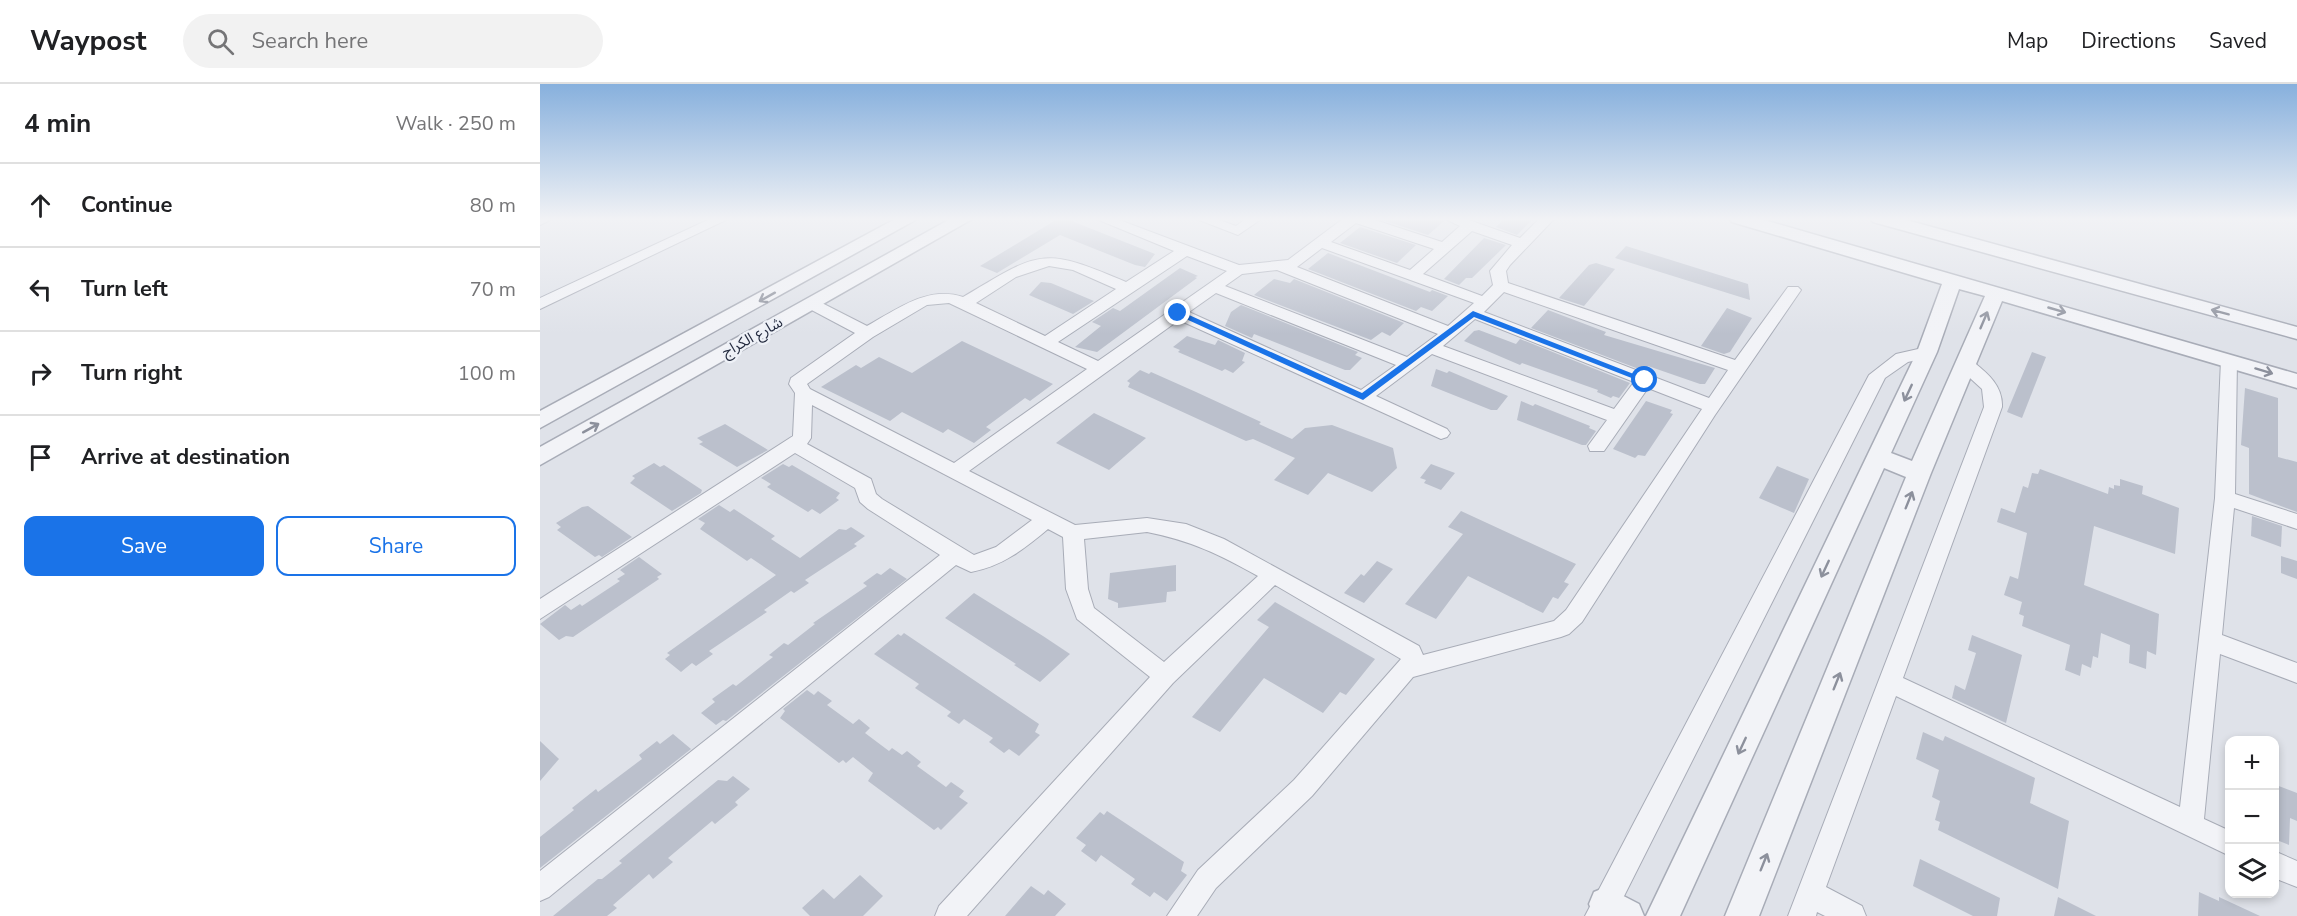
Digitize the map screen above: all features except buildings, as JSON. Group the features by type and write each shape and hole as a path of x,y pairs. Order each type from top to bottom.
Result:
{"street":[{"path":"540,304 640,257"},
{"path":"540,421 839,257"},
{"name":"شارع الكراج","path":"540,457 896,257"},
{"path":"1046,343 1175,257"},
{"path":"1203,257 1238,270 1280,266 1300,261 1305,257"},
{"path":"1359,257 1412,276 1479,308 1645,380 1714,406"},
{"path":"1412,276 1435,257"},
{"path":"1501,286 1498,271 1509,257"},
{"path":"1873,257 2297,381"},
{"path":"2026,257 2297,333"},
{"path":"964,303 1023,269 1049,261 1062,262 1128,288"},
{"path":"1280,266 1451,333"},
{"path":"954,472 1238,270"},
{"path":"1663,916 1928,352 1953,280"},
{"path":"1363,397 1451,333 1501,286"},
{"path":"1501,286 1737,367"},
{"path":"1214,287 1408,364"},
{"path":"1410,668 1561,628 1574,616 1714,406 1737,367 1793,290"},
{"path":"1742,916 1919,473 1996,293"},
{"path":"1098,368 950,298 923,301 867,333 800,378 799,388 804,393 1073,533 1147,525 1186,532 1216,544 1273,574 1411,653 1414,660 1410,668 1304,788 1207,879 1181,916"},
{"path":"812,304 867,333"},
{"path":"1178,313 1441,433"},
{"path":"1431,348 1617,417"},
{"path":"1611,912 1878,375 1902,358 1928,352"},
{"path":"2191,826 2212,641 2225,498 2229,360"},
{"path":"1852,916 1806,904 1993,407 1993,393 1989,385 1965,364"},
{"path":"1597,446 1645,380"},
{"path":"592,393 622,410"},
{"path":"540,610 794,445 802,438 804,393"},
{"path":"794,445 864,484 867,497 875,504 971,564 986,562 1002,555 1047,519"},
{"path":"1878,457 1919,473"},
{"path":"2225,498 2297,522"},
{"path":"1073,533 1077,589 1085,613 1164,676"},
{"path":"540,888 956,554"},
{"path":"949,916 1164,676 1273,574"},
{"path":"2212,641 2297,673"},
{"path":"1888,682 2225,842"},
{"path":"2279,866 2297,874"}],"route":[{"path":"1178,313 1363,397 1451,333 1473,313 1645,380"}]}
